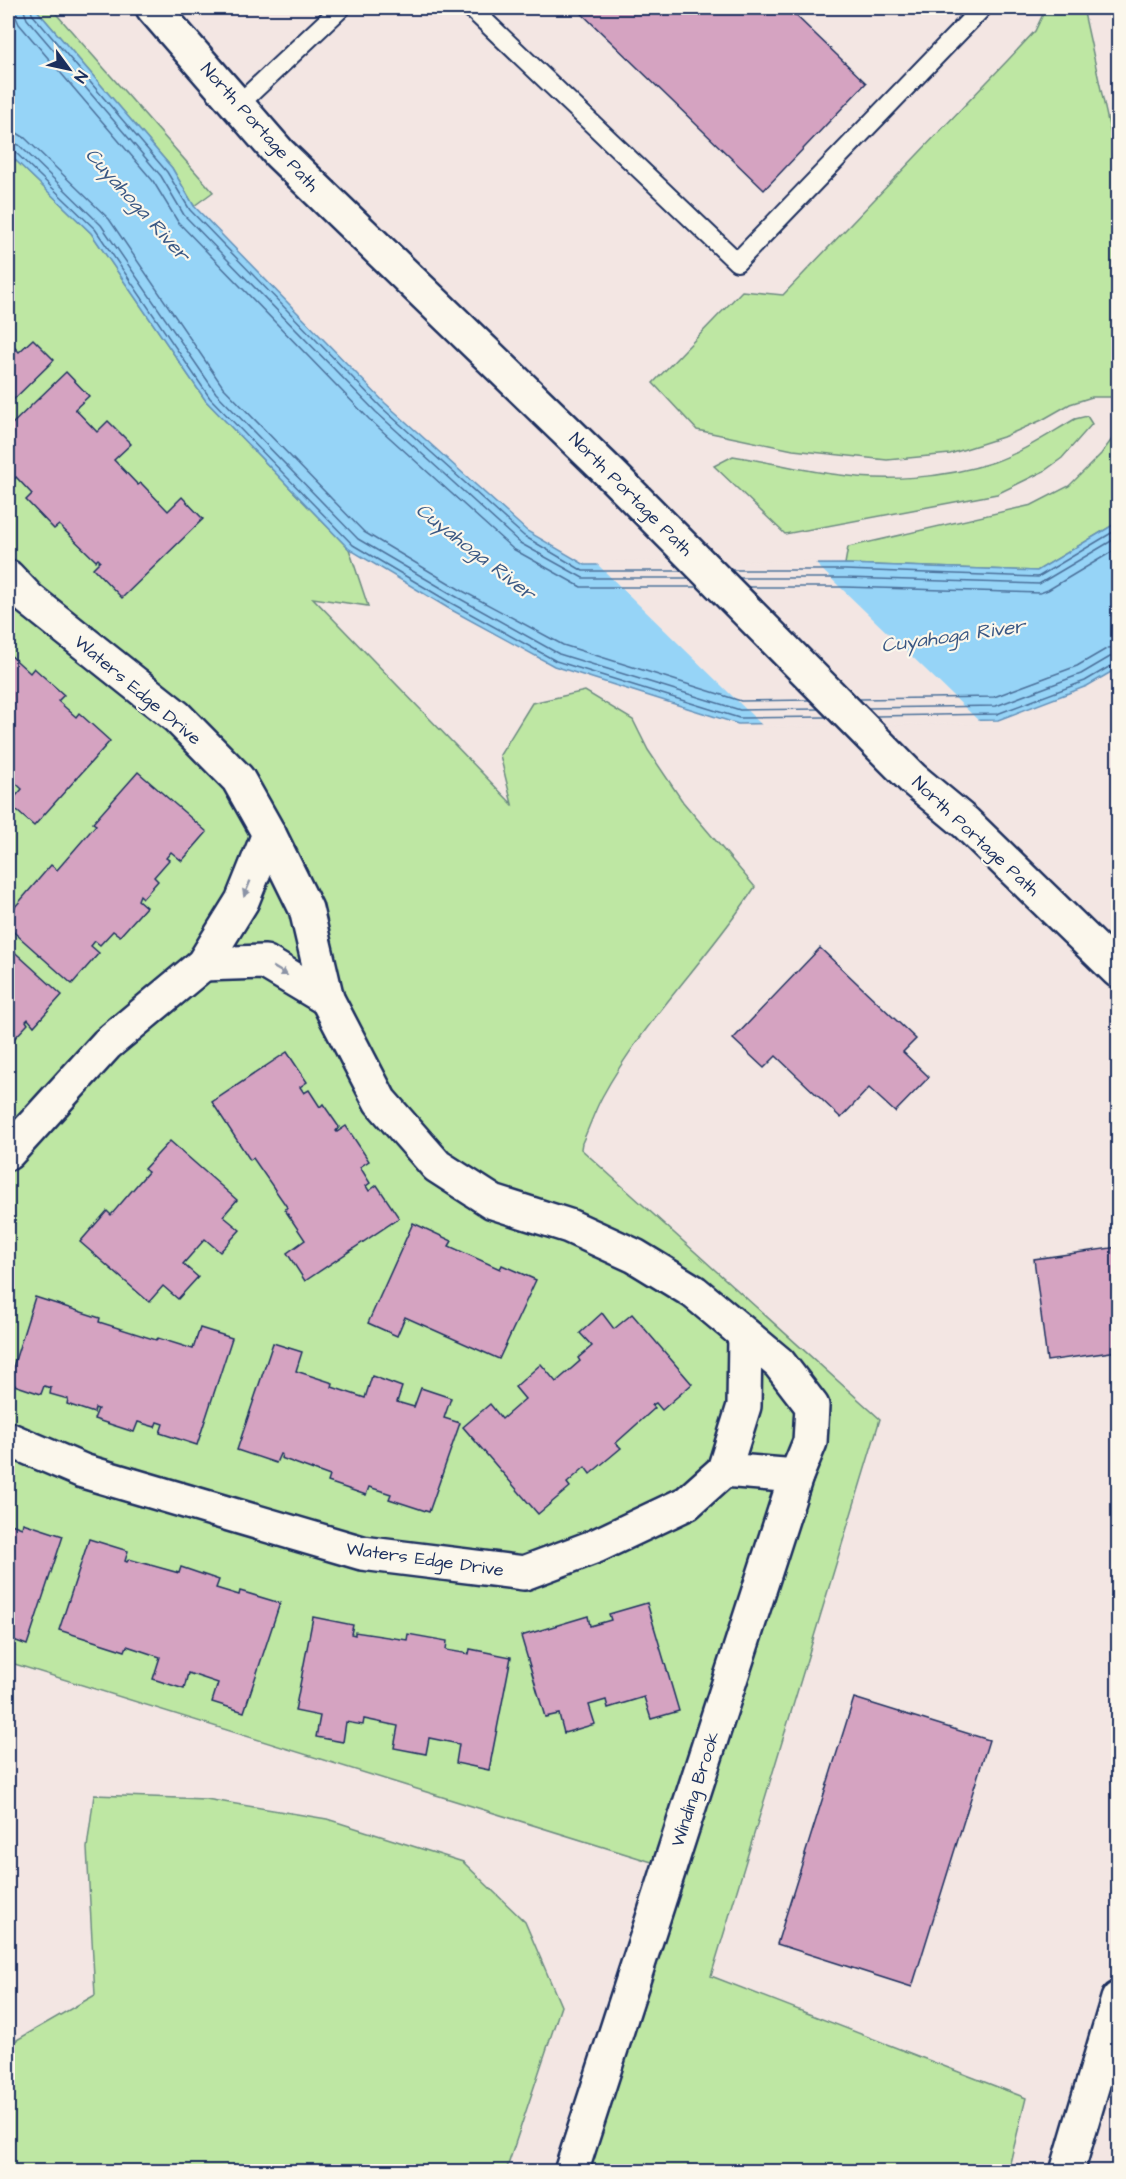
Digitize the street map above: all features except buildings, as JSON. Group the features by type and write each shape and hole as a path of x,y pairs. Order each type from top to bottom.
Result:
{"street":[{"name":"North Portage Path","path":"153,8 279,153 613,476 913,779 966,823 1119,971"},
{"name":"Waters Edge Drive","path":"8,577 29,599 177,717 238,779 269,834 306,909 327,999 380,1101 437,1166 493,1202 569,1226 635,1256 694,1292 779,1362 812,1406"},
{"path":"8,1152 107,1044 203,964 242,902 269,834"},
{"path":"203,964 265,962 327,999"},
{"path":"745,1335 744,1406 724,1470 796,1476"},
{"name":"Winding Brook","path":"571,2172 796,1476 810,1442 812,1406"},
{"name":"Waters Edge Drive","path":"8,1439 83,1471 362,1553 524,1573 596,1546 687,1503 724,1470"},
{"path":"1067,2172 1119,1999"}],"lane":[{"path":"238,105 341,8"},
{"path":"471,8 737,261 982,8"}],"green space":[{"path":"35,8 51,8 213,192 194,206 172,168"},
{"path":"1046,8 1083,8 1118,167 1118,382 1113,397 1092,397 1070,404 1042,420 1003,437 950,454 887,460 793,450 697,430 653,383 742,291 783,295 1035,31"},
{"path":"8,153 91,233 206,401 349,549 368,606 313,598 512,804 500,755 532,703 585,691 633,720 648,750 683,802 755,887 737,914 656,1016 618,1069 599,1103 581,1149 880,1419 711,1976 1026,2098 1008,2171 590,2171 684,1872 8,1662"},
{"path":"1087,416 1092,424 1062,458 1044,471 997,494 785,534 714,466 733,456 807,470 872,478 934,475 975,468 1005,458 1075,419"},
{"path":"1118,431 1118,522 1037,571 845,564 848,547 1032,505 1069,486 1101,454"},
{"path":"94,1795 206,1799 327,1819 463,1862 525,1922 561,2006 506,2171 8,2171 8,2045 95,1995 87,1848"}],"water":[{"name":"Cuyahoga River","path":"8,8 35,8 172,168 194,206 385,403 527,531 585,565 845,564 1037,571 1118,522 1118,668 1087,686 998,720 738,724 554,666 448,608 349,549 206,401 91,233 8,153"}],"pier":[{"path":"813,561 981,723 764,727 595,562"}]}
